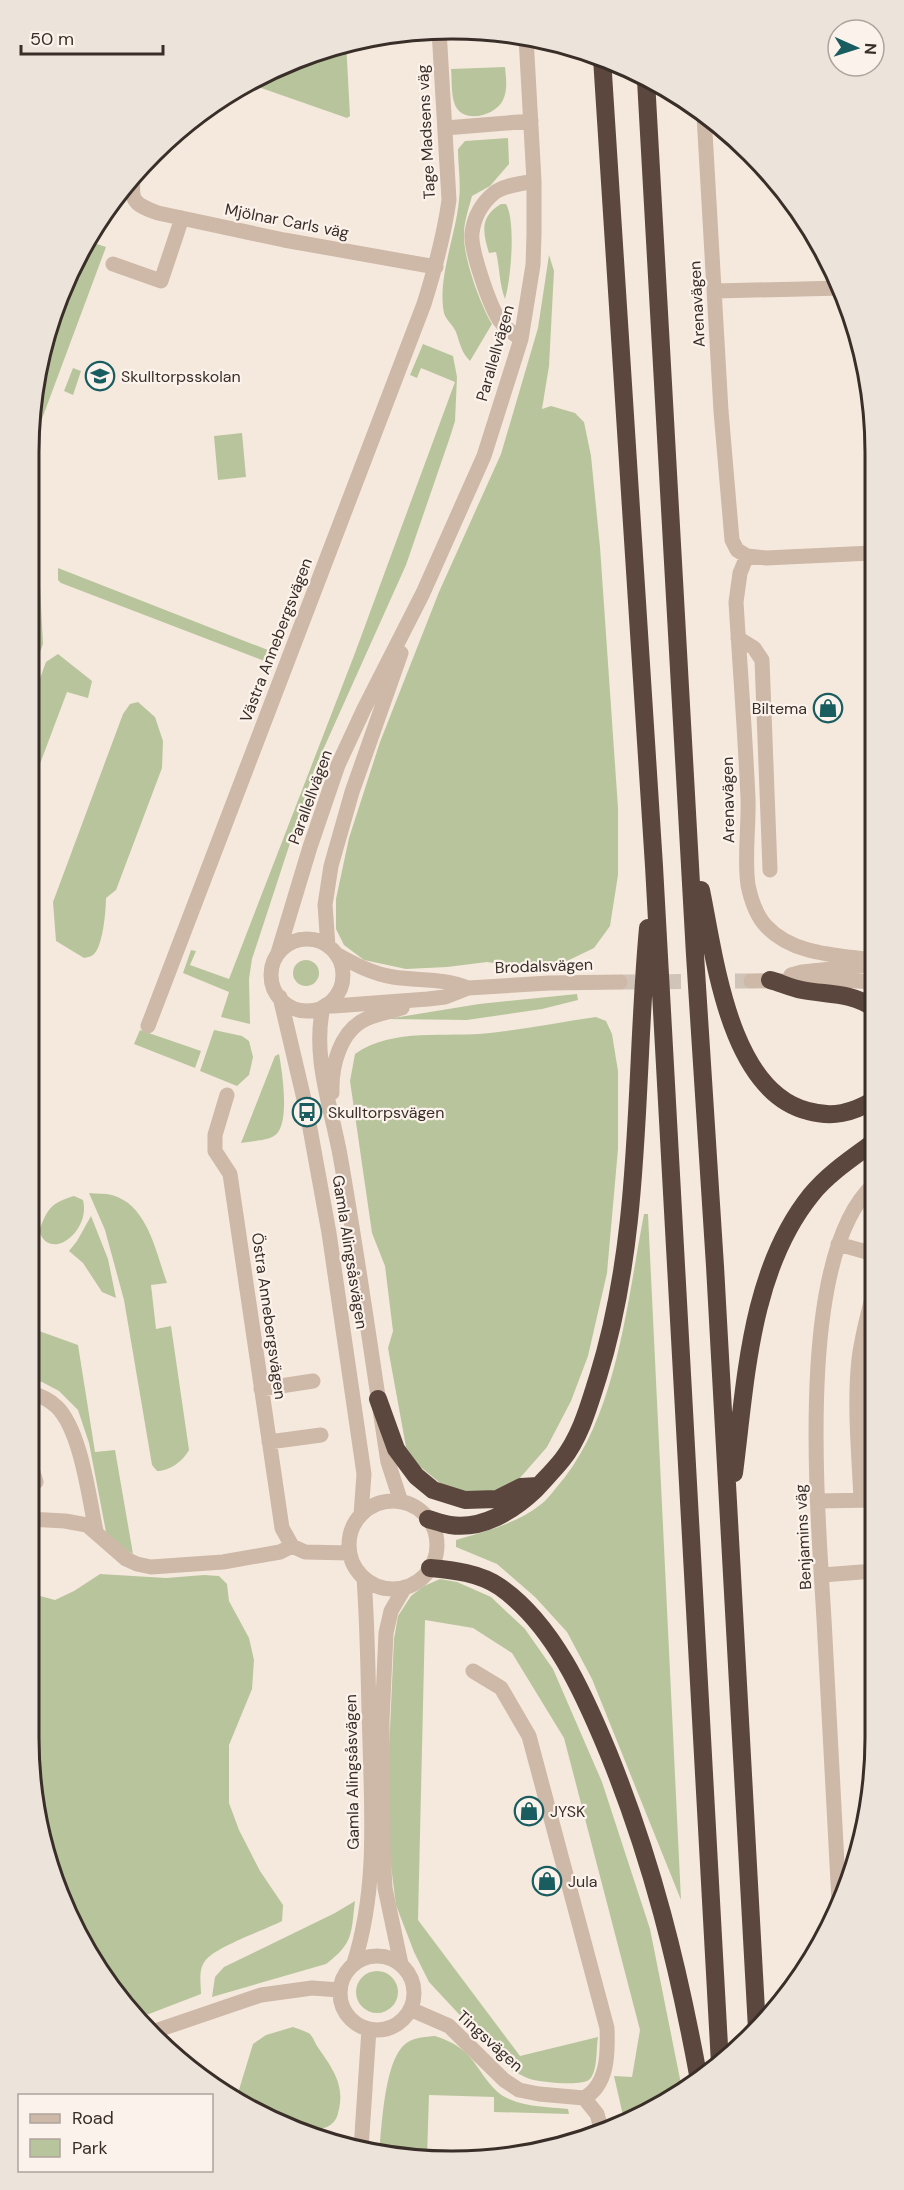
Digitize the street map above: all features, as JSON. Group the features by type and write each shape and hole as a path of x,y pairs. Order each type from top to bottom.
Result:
{"highway":[{"path":"603,67 654,866 719,2053"},
{"path":"646,88 688,832 716,1266 756,2017"},
{"path":"688,832 723,996 735,1035 755,1072 773,1093 792,1107 832,1115 846,1114 865,1104"},
{"path":"428,1519 451,1525 466,1525 493,1520 522,1502 563,1459 585,1417 610,1339 620,1290 629,1225 642,995 654,866"},
{"path":"770,980 801,990 851,996 865,1002"},
{"path":"728,1519 749,1357 772,1264 782,1239 813,1194 835,1172 865,1149"},
{"path":"378,1399 396,1449 416,1476 433,1490 465,1500 497,1498 521,1487 538,1486"},
{"path":"430,1568 475,1575 499,1586 525,1610 551,1641 572,1674 595,1721 631,1808 658,1893 683,1994 697,2070"}],"street":[{"name":"Tage Madsens väg","path":"436,267 445,228 448,200 440,39"},
{"name":"Parallellvägen","path":"278,954 310,847 338,765 423,594 484,456 521,339 533,265 534,181 527,46"},
{"path":"445,128 531,121"},
{"name":"Arenavägen","path":"705,125 721,411 732,540 738,550 747,556 740,573 736,602 748,800 748,883 751,900 766,926 777,936 795,946 865,959"},
{"path":"521,339 500,322 489,299 471,234 477,212 494,192 504,187 534,181"},
{"name":"Mjölnar Carls väg","path":"132,191 134,202 140,207 158,213 285,240 436,267"},
{"path":"113,264 161,281 182,218"},
{"name":"Västra Annebergsvägen","path":"148,1026 424,304 436,267"},
{"path":"715,291 831,288"},
{"path":"747,556 766,558 865,553"},
{"name":"Parallellvägen","path":"332,950 325,905 331,866 352,792 423,594"},
{"path":"738,638 754,648 762,660 770,870"},
{"path":"302,940 318,941 332,950 341,964 342,980 336,996 324,1006 313,1010 302,1010 287,1004 274,988 272,973 278,954 286,946 302,940"},
{"name":"Brodalsvägen","path":"332,950 353,964 392,977 452,981 468,988"},
{"path":"770,980 802,972 865,966"},
{"path":"751,981 865,980"},
{"name":"Brodalsvägen","path":"324,1006 445,997 468,988 549,982 620,982"},
{"name":"Gamla Alingsåsvägen","path":"280,997 308,1112 331,1244 364,1474 361,1515"},
{"name":"Brodalsvägen","path":"334,1130 332,1088 336,1061 347,1034 364,1020 428,999"},
{"name":"Gamla Alingsåsvägen","path":"324,1006 319,1033 320,1055 388,1462 401,1502"},
{"name":"Östra Annebergsvägen","path":"227,1095 215,1135 216,1151 230,1174 282,1528 292,1546"},
{"name":"Benjamins väg","path":"838,1885 818,1502 817,1362 826,1292 838,1244 856,1204 865,1194"},
{"path":"838,1244 865,1252"},
{"path":"865,1328 859,1360 857,1404 865,1474"},
{"path":"261,1389 313,1381"},
{"path":"39,1397 59,1408 70,1425 96,1531"},
{"path":"269,1442 321,1435"},
{"path":"818,1502 865,1500"},
{"path":"401,1502 416,1508 428,1519 436,1534 436,1552 430,1568 419,1580 405,1587 383,1588 364,1578 355,1567 350,1553 351,1533 361,1515 379,1503 401,1502"},
{"path":"39,1521 79,1523 96,1531 126,1559 151,1567 223,1562 280,1552 292,1546 305,1552 350,1553"},
{"path":"822,1575 865,1572"},
{"name":"Gamla Alingsåsvägen","path":"354,1963 363,1936 369,1902 372,1841 364,1578"},
{"name":"Gamla Alingsåsvägen","path":"401,1964 385,1888 382,1721 386,1632 391,1611 405,1587"},
{"path":"473,1671 501,1688 530,1736 608,2028 608,2045 600,2083 594,2092 584,2098 597,2114 600,2123"},
{"path":"378,1955 391,1958 401,1964 414,1985 414,1997 404,2019 382,2030 369,2029 357,2024 347,2015 341,2003 340,1990 347,1970 365,1957 378,1955"},
{"path":"159,2029 261,1995 304,1989 340,1990"},
{"name":"Tingsvägen","path":"410,2009 449,2026 512,2086 539,2094 584,2098"},
{"path":"362,2141 369,2029"}],"green space":[{"path":"347,53 350,116 347,118 259,87 294,70"},
{"path":"505,67 506,92 499,106 493,111 478,116 463,114 458,109 453,98 451,69"},
{"path":"508,138 509,164 490,186 472,196 465,224 464,244 469,267 492,324 470,361 463,351 455,329 445,316 443,300 445,272 459,200 458,149 465,141"},
{"path":"501,204 506,204 509,212 512,236 511,265 505,299 496,252 489,253 484,232 489,214"},
{"path":"95,243 106,247 40,424 47,371 70,294"},
{"path":"549,255 554,271 549,366 542,409 551,406 575,413 584,422 591,456 600,547 618,808 618,875 610,926 594,948 567,961 508,965 487,962 406,969 364,960 344,945 336,929 336,899 349,838 380,742 439,592 501,454 538,328"},
{"path":"423,344 453,356 457,377 455,421 406,565 314,770 252,959 249,979 250,1024 221,1017 229,992 183,973 191,950 196,951 190,965 229,979 355,653 455,382 421,368 417,378 410,375"},
{"path":"73,368 81,371 73,395 64,391"},
{"path":"242,433 246,477 218,480 214,436"},
{"path":"58,568 278,654 274,660 267,662 61,583 58,580"},
{"path":"39,586 40,586 43,644 39,655"},
{"path":"58,654 92,681 88,698 67,692 39,766 39,681 46,662"},
{"path":"138,702 155,717 163,741 162,768 116,890 106,898 99,945 93,955 84,958 56,941 53,902 123,714 130,704"},
{"path":"306,960 315,964 319,973 315,982 306,986 297,982 293,973 297,964"},
{"path":"577,994 578,1000 542,1009 467,1020 387,1019 479,1004"},
{"path":"596,1017 606,1021 612,1034 618,1071 618,1149 607,1273 588,1356 571,1401 547,1447 513,1486 481,1493 450,1491 418,1465 406,1447 388,1348 393,1331 385,1266 372,1233 350,1081 355,1054 386,1040 403,1037 490,1033"},
{"path":"140,1030 201,1051 195,1068 134,1044"},
{"path":"214,1030 242,1036 249,1041 253,1057 249,1075 237,1086 200,1071"},
{"path":"279,1054 284,1110 279,1130 271,1138 241,1143 275,1056"},
{"path":"89,1193 112,1195 124,1200 134,1209 149,1231 167,1283 151,1285 156,1329 171,1326 189,1450 180,1461 167,1469 157,1471 152,1465 124,1300 105,1230"},
{"path":"74,1196 83,1200 84,1212 75,1232 60,1243 52,1244 44,1240 39,1231 50,1208"},
{"path":"644,1214 648,1214 681,1900 592,1679 567,1632 535,1597 497,1564 456,1547 456,1540 500,1526 531,1511 548,1497 577,1460 593,1429 617,1358"},
{"path":"91,1216 108,1259 116,1298 102,1292 83,1263 69,1251"},
{"path":"39,1331 78,1345 95,1452 115,1450 133,1554 119,1546 106,1532 89,1443 78,1410 59,1391 39,1381"},
{"path":"100,1574 166,1578 219,1576 227,1584 229,1601 249,1638 254,1660 252,1689 229,1745 229,1803 239,1830 260,1871 283,1905 282,1921 210,1956 205,1961 201,1973 201,1994 146,2015 124,1989 94,1945 70,1896 47,1819 39,1738 39,1596 55,1600"},
{"path":"440,1579 457,1582 491,1597 525,1629 553,1669 602,1782 650,1929 680,2081 623,2114 614,2076 632,2077 640,2030 564,1738 512,1653 473,1628 425,1620 418,1920 520,2056 598,2037 596,2065 590,2079 579,2083 552,2082 530,2079 512,2071 429,1982 414,1952 396,1905 390,1858 389,1751 394,1639 398,1616 411,1596 424,1586"},
{"path":"355,1901 349,1937 342,1950 326,1964 212,1997 215,1977 224,1967"},
{"path":"377,1971 392,1977 398,1992 392,2007 377,2013 362,2007 356,1992 362,1977"},
{"path":"293,2027 311,2035 339,2085 340,2103 336,2119 327,2127 318,2129 294,2120 238,2092 253,2044 266,2035"},
{"path":"435,2036 453,2043 473,2061 496,2091 509,2099 523,2104 568,2109 569,2114 494,2112 494,2097 429,2095 427,2150 380,2144 383,2110 394,2062 400,2050 408,2042"}],"tunnel":[{"path":"620,982 751,981"}],"place":[{"name":"Skulltorpsskolan","path":"100,376"},
{"name":"Biltema","path":"828,708"},
{"name":"Skulltorpsvägen","path":"307,1112"},
{"name":"JYSK","path":"529,1811"},
{"name":"Jula","path":"547,1881"}]}
